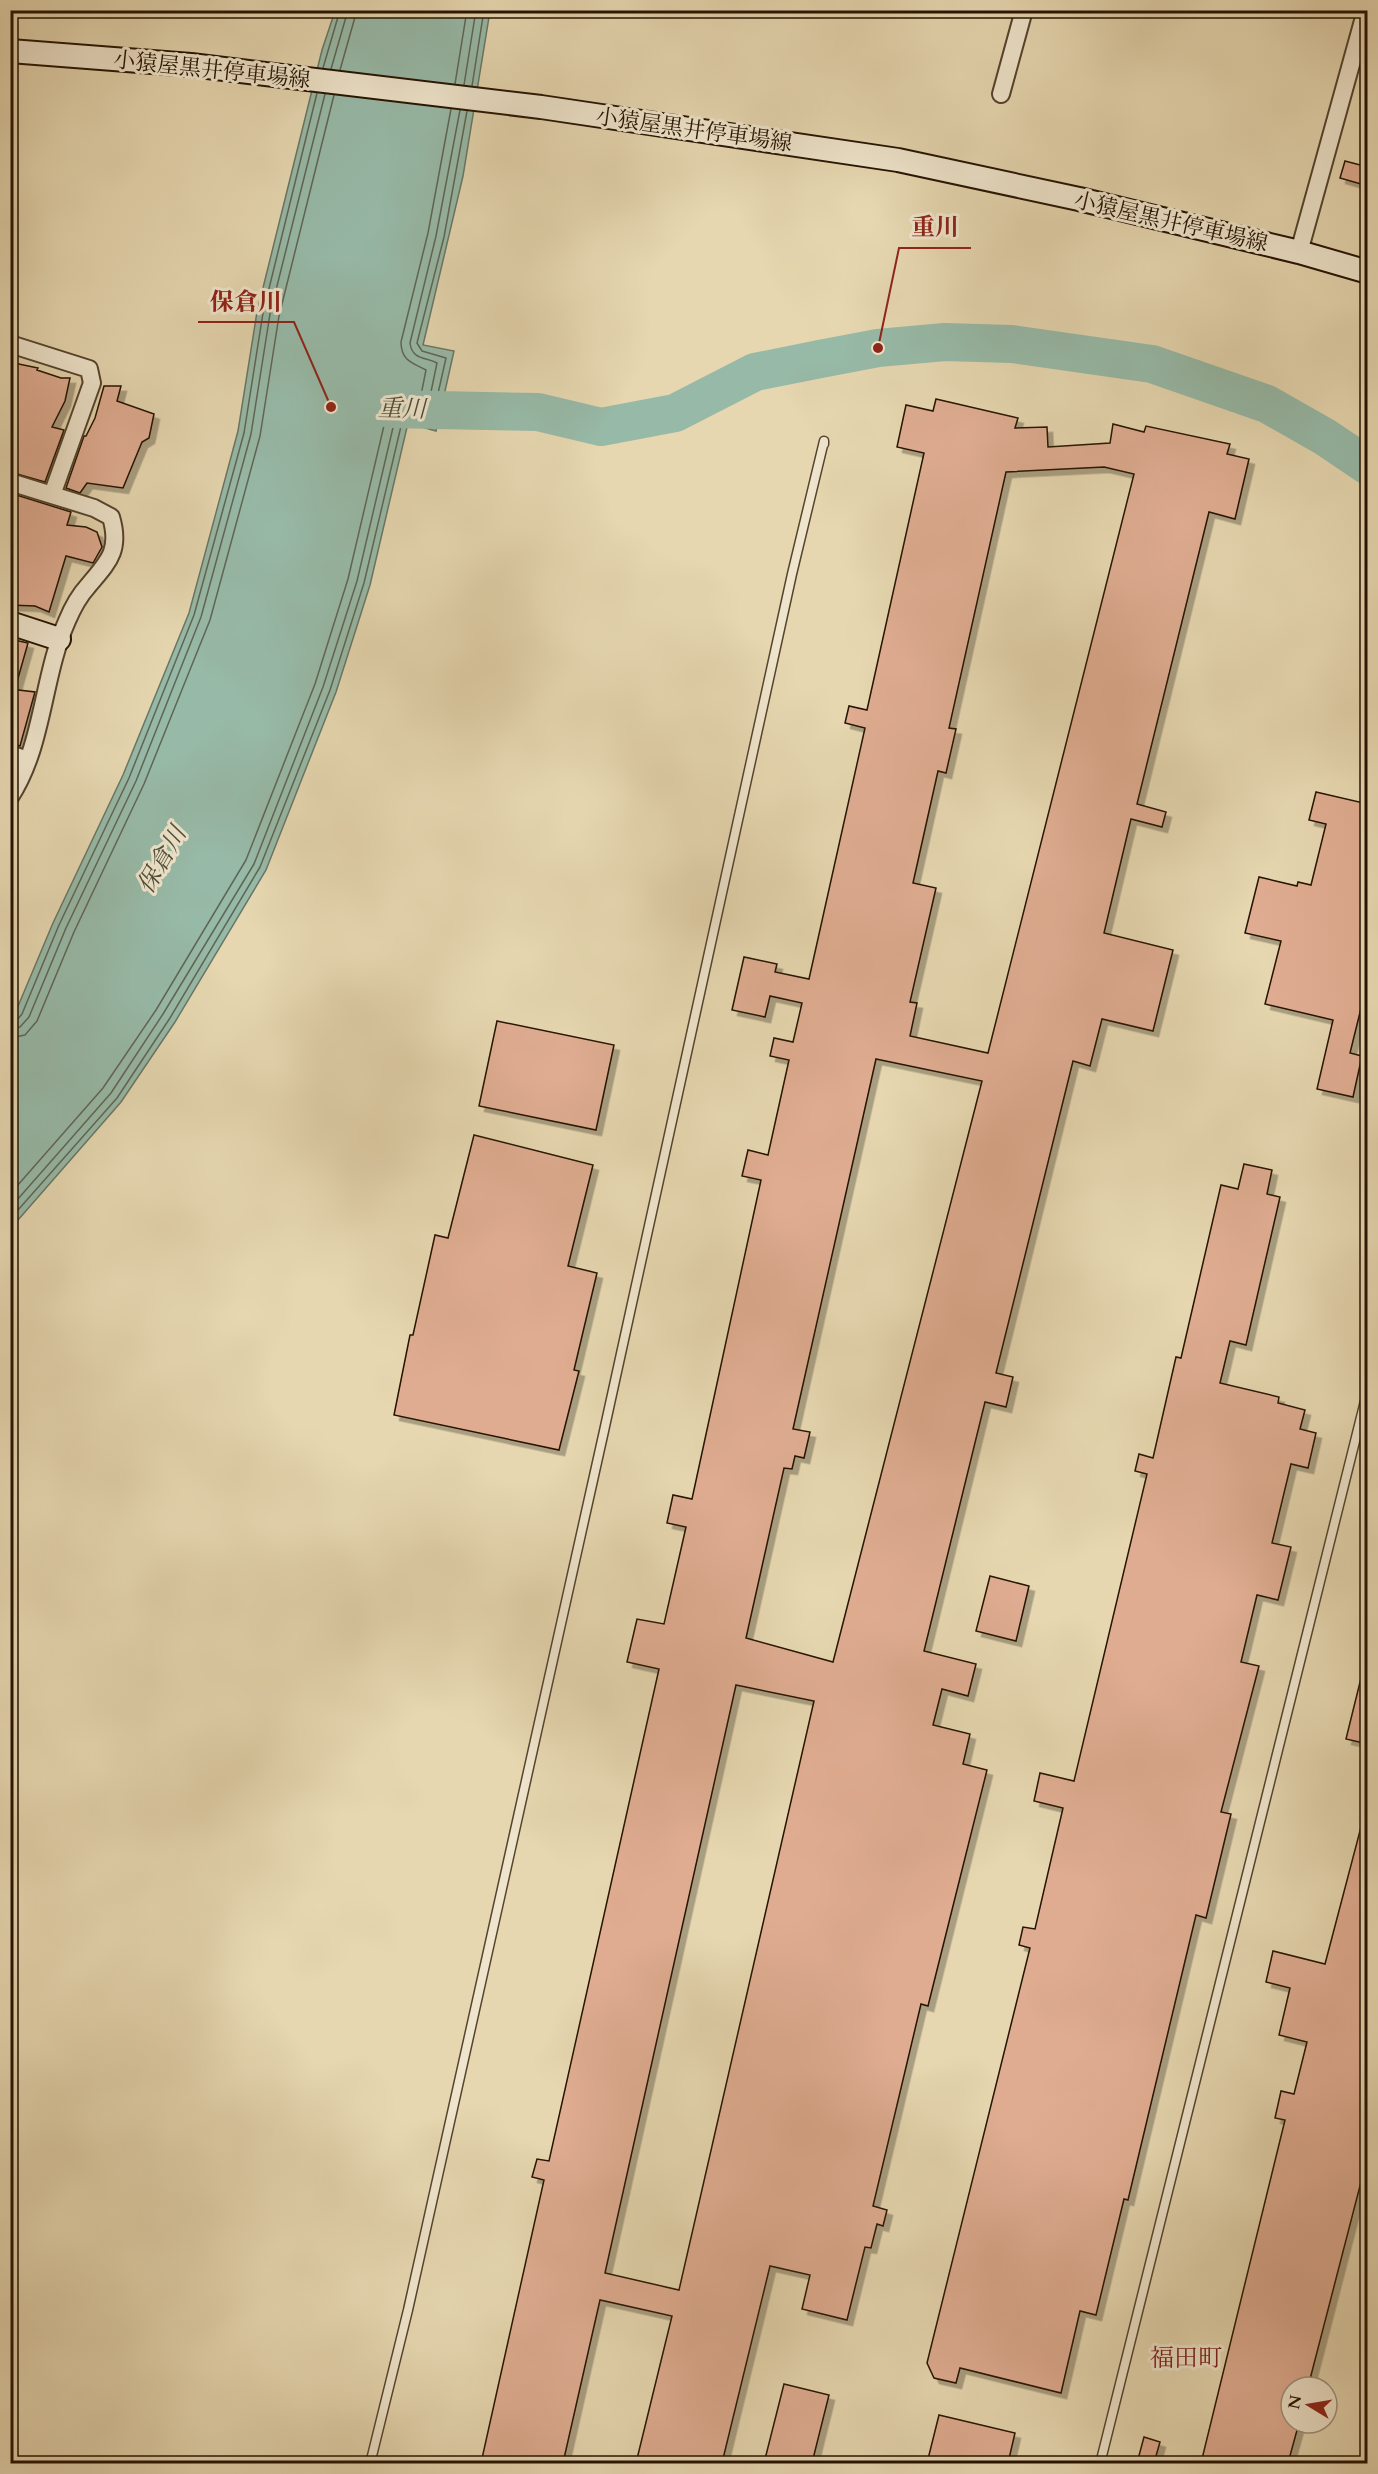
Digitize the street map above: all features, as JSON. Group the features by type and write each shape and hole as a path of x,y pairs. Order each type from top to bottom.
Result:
{"main road":[{"name":"小猿屋黒井停車場線","path":"10,51 191,65 541,107 898,160 1079,199 1299,252 1368,272"},
{"path":"10,623 59,639"}],"street":[{"path":"1001,94 1024,10"},
{"path":"1299,252 1366,10"},
{"path":"10,344 89,369 92,383 52,495"},
{"path":"10,482 94,508 111,517 116,534 113,552 102,572 74,605 59,639 28,760 10,797"},
{"path":"10,754 28,760"}],"lane":[{"path":"370,2463 416,2276 792,574 824,441 824,444"},
{"path":"1100,2463 1368,1389"}],"water":[{"path":"335,11 490,11 463,176 423,345 454,351 436,431 408,423 370,585 336,692 266,870 175,1022 121,1102 11,1228 11,1019 53,923 123,775 189,613 238,431 257,312 322,50"}],"building":[{"path":"1345,161 1368,167 1368,186 1340,178"},
{"path":"14,363 38,368 37,370 61,378 70,378 65,401 52,427 64,430 45,482 10,472 10,372"},
{"path":"104,386 121,386 117,401 154,414 149,438 142,442 123,488 87,483 80,493 66,488 84,436 95,418"},
{"path":"936,399 1018,418 1015,428 1047,427 1048,447 1110,443 1113,424 1144,432 1146,426 1230,444 1227,454 1249,459 1235,519 1209,512 1137,804 1166,812 1162,827 1131,819 1104,933 1173,950 1153,1031 1102,1019 1090,1066 1073,1061 996,1373 1013,1377 1006,1407 985,1402 924,1651 976,1664 968,1696 942,1689 933,1725 970,1734 963,1764 987,1770 928,2006 921,2004 873,2206 887,2210 883,2226 877,2224 871,2248 865,2247 847,2320 802,2309 810,2275 770,2266 722,2463 636,2463 672,2316 600,2300 563,2463 481,2463 544,2180 532,2177 537,2159 549,2161 659,1669 627,1662 637,1619 664,1624 686,1527 667,1523 673,1495 692,1499 761,1180 742,1176 748,1150 768,1155 789,1060 770,1056 774,1038 793,1042 802,1003 770,996 765,1017 732,1010 744,957 777,964 775,972 809,979 865,728 845,723 849,706 867,710 924,453 897,447 906,405 933,411","holes":["1104,467 1134,474 988,1053 910,1036 917,1003 910,1002 936,888 913,883 938,771 946,773 956,729 949,728 1006,472","876,1059 982,1081 833,1662 746,1638 784,1468 792,1469 795,1456 804,1458 810,1432 793,1429","736,1685 814,1701 679,2290 605,2273"]},
{"path":"10,493 71,512 67,525 86,527 97,532 102,547 93,563 66,556 49,612 35,606 10,605"},
{"path":"10,639 28,643 15,689 10,688"},
{"path":"10,689 35,692 20,746 10,744"},
{"path":"1316,792 1368,804 1368,980 1350,1053 1362,1056 1353,1097 1317,1089 1333,1020 1265,1004 1281,941 1245,933 1259,877 1297,886 1298,882 1311,885 1326,824 1309,820"},
{"path":"497,1021 614,1045 596,1130 479,1106"},
{"path":"474,1135 593,1165 568,1266 597,1273 574,1370 579,1371 559,1450 394,1415 410,1335 413,1335 435,1235 448,1238"},
{"path":"1244,1164 1272,1170 1267,1194 1280,1197 1246,1345 1230,1341 1220,1383 1279,1397 1278,1403 1305,1410 1300,1429 1316,1433 1308,1468 1291,1464 1272,1543 1291,1547 1278,1600 1257,1595 1241,1662 1259,1666 1221,1812 1231,1814 1206,1918 1196,1915 1128,2200 1124,2199 1096,2315 1080,2311 1061,2393 960,2368 956,2383 934,2378 927,2363 1030,1948 1019,1945 1023,1927 1035,1929 1063,1808 1034,1801 1040,1773 1074,1781 1147,1474 1135,1471 1139,1454 1153,1458 1176,1357 1181,1358 1221,1185 1238,1189"},
{"path":"990,1576 1029,1586 1016,1641 976,1631"},
{"path":"1361,1678 1368,1679 1368,1744 1346,1739"},
{"path":"1361,1827 1368,1828 1368,2155 1311,2375 1279,2375 1279,2435 1296,2435 1288,2463 1201,2463 1285,2120 1275,2118 1281,2091 1294,2094 1307,2042 1279,2035 1290,1988 1266,1982 1273,1951 1325,1964"},
{"path":"784,2384 829,2395 812,2463 764,2463"},
{"path":"939,2415 1015,2433 1008,2463 927,2463"},
{"path":"1144,2437 1160,2442 1154,2463 1137,2463"}],"waterway":[{"name":"重川","path":"390,409 538,412 601,427 675,413 755,372 878,348 945,342 1012,344 1152,364 1267,404 1325,437 1368,466"}],"place":[{"name":"重川","path":"878,348"},
{"name":"保倉川","path":"331,407"}],"district":[{"name":"福田町","path":"1186,2358"}]}
